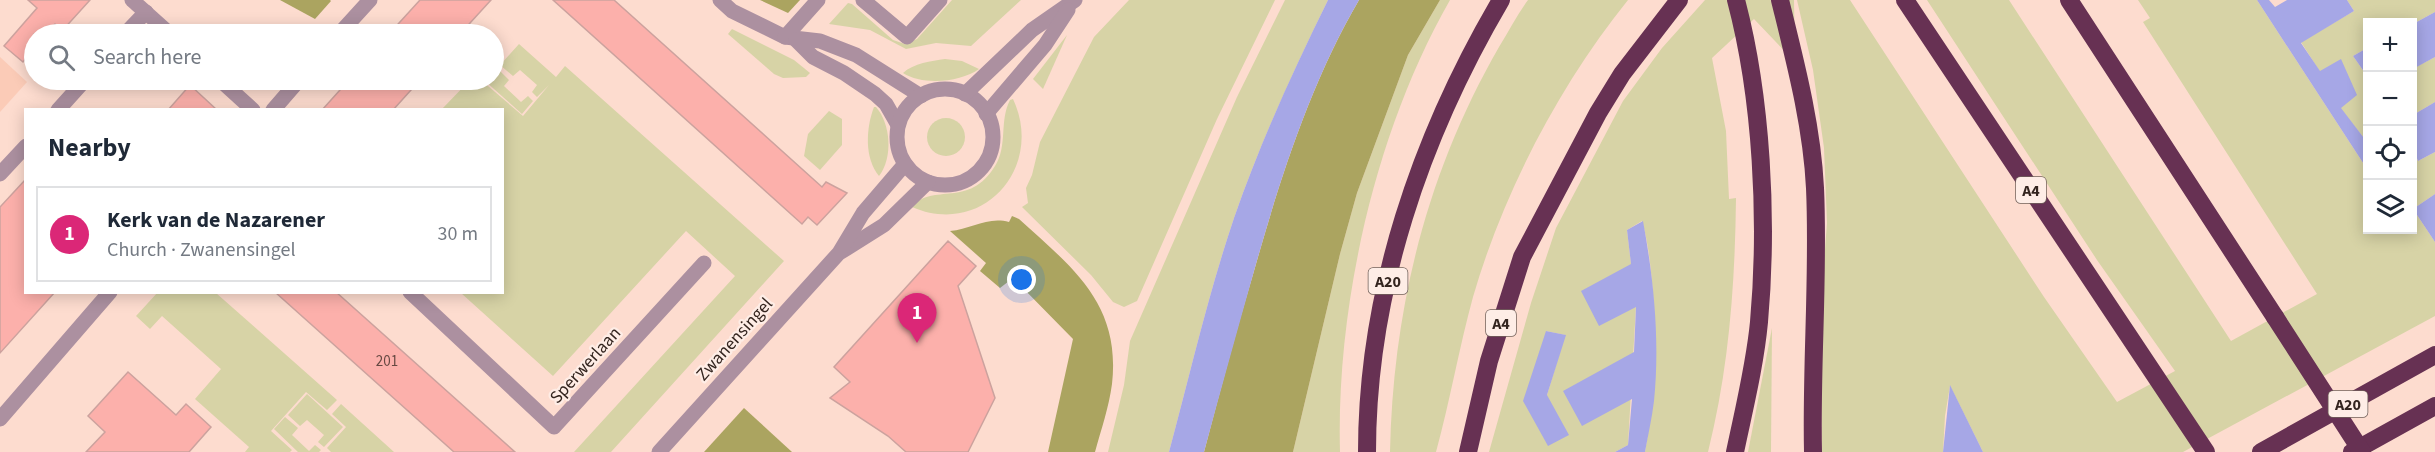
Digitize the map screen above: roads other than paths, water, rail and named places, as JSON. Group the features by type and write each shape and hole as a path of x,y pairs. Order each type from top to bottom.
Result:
{"highway":[{"name":"A20","path":"1367,452 1376,339 1396,243 1408,200 1461,70 1501,0"},
{"name":"A4","path":"1468,452 1490,360 1522,257 1598,113 1628,66 1679,0"},
{"path":"1735,452 1759,323 1762,247 1754,97 1736,0"},
{"path":"1780,0 1795,62 1810,142 1815,187 1813,452"},
{"name":"A4","path":"1905,0 2206,452"},
{"path":"2068,0 2362,452"},
{"name":"A20","path":"2260,452 2435,355"},
{"name":"A20","path":"2352,452 2435,406"}],"street":[{"path":"132,0 159,24"},
{"path":"348,24 370,0"},
{"path":"720,0 732,10 791,39 813,57 844,73 875,94 886,104 898,125"},
{"path":"791,39 818,0"},
{"path":"863,0 907,37 940,0"},
{"path":"965,94 1032,30 1074,1"},
{"path":"986,114 1045,45 1074,1"},
{"path":"135,24 146,12"},
{"path":"791,39 820,41 856,55 921,96"},
{"path":"60,108 76,90"},
{"path":"231,90 251,108"},
{"path":"275,108 290,90"},
{"path":"943,90 965,94 978,102 986,114 992,130 992,146 981,168 968,178 952,184 928,182 905,164 898,145 898,125 903,113 921,96 943,90"},
{"path":"0,174 24,148"},
{"name":"Zwanensingel","path":"659,452 839,253 863,213 905,164"},
{"name":"Zwanensingel","path":"839,253 884,225 928,182"},
{"name":"Sperwerlaan","path":"412,294 554,427 704,263"},
{"path":"0,418 108,294"}],"water":[{"path":"1328,0 1359,0 1341,32 1298,132 1274,202 1204,452 1169,452 1234,218 1278,108"},
{"path":"2257,0 2269,0 2275,7 2287,0 2347,0 2354,11 2301,43 2320,71 2341,59 2357,95 2341,108 2363,137 2363,163"},
{"path":"2435,12 2435,57 2417,67 2417,22"},
{"path":"2363,50 2363,70 2353,56"},
{"path":"2435,102 2435,152 2418,161 2417,158 2417,113"},
{"path":"2435,194 2435,242 2417,215 2417,206"},
{"path":"1643,221 1655,311 1654,401 1645,452 1615,452 1628,445 1632,399 1582,426 1563,391 1634,352 1636,307 1599,326 1581,291 1631,264 1627,230"},
{"path":"1546,331 1566,335 1547,395 1569,435 1548,446 1523,401"},
{"path":"1950,385 1983,452 1943,452"}],"place":[{"name":"Kerk van de Nazarener","path":"917,343"}]}
